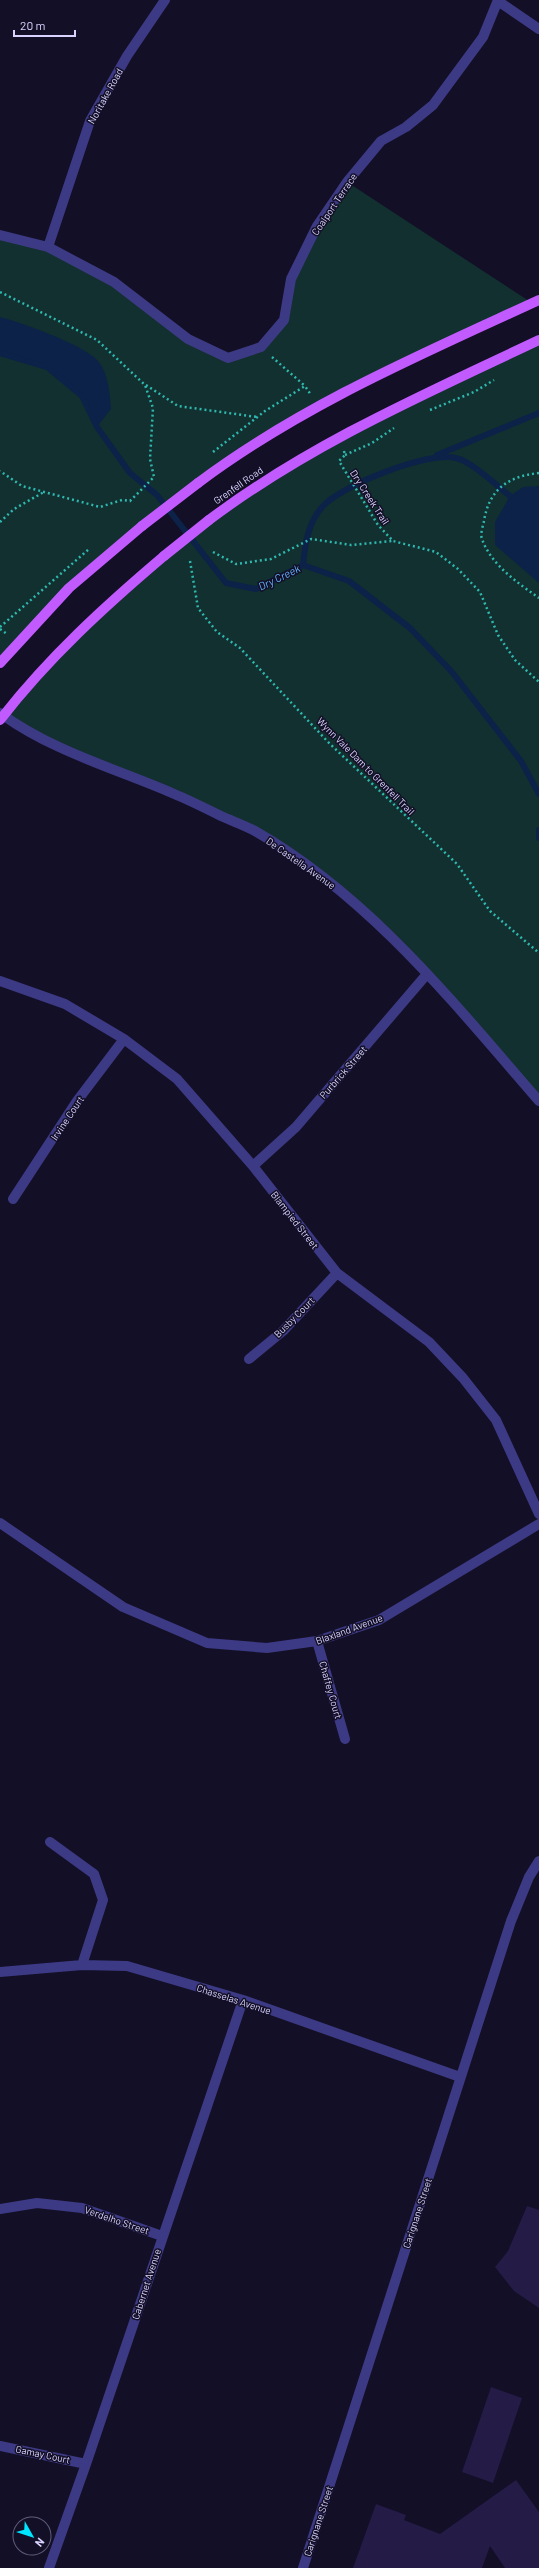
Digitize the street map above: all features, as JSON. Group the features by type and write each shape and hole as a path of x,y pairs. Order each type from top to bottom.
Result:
{"main road":[{"path":"0,663 69,588 142,526 198,483 265,438 318,405 356,384 539,300"},
{"name":"Grenfell Road","path":"1,716 46,665 78,632 164,556 209,520 282,469 338,437 539,340"}],"street":[{"name":"Noritake Road","path":"48,247 90,121 127,56 165,0"},
{"path":"498,0 539,29"},
{"name":"Coalport Terrace","path":"261,347 284,320 292,279 321,220 347,182 381,141 406,127 434,105 483,37 498,0"},
{"path":"0,235 48,247 114,282 188,339 228,358 261,347"},
{"name":"De Castella Avenue","path":"1,716 36,737 173,793 254,830 322,875 372,917 427,974 539,1101"},
{"name":"Purbrick Street","path":"253,1166 296,1126 427,974"},
{"name":"Blampied Street","path":"0,981 65,1004 124,1039 177,1079 253,1166 337,1273 430,1342 463,1378 496,1420 539,1514"},
{"name":"Irvine Court","path":"13,1200 77,1101 124,1039"},
{"name":"Busby Court","path":"249,1359 283,1331 337,1273"},
{"name":"Blaxland Avenue","path":"0,1523 123,1607 207,1642 267,1648 317,1641 379,1620 539,1524"},
{"name":"Chaffey Court","path":"317,1641 345,1739"},
{"path":"50,1842 94,1874 103,1900 82,1965"},
{"name":"Carignane Street","path":"303,2568 511,1921 529,1877 539,1861"},
{"name":"Chasselas Avenue","path":"0,1972 82,1965 127,1966 243,2000 460,2077"},
{"name":"Cabernet Avenue","path":"49,2568 86,2464 243,2000"},
{"name":"Verdelho Street","path":"0,2209 37,2203 82,2208 162,2236"},
{"name":"Gamay Court","path":"0,2446 86,2464"}],"path":[{"path":"0,292 98,340 145,384 178,406 257,417"},
{"path":"261,347 305,386 318,405"},
{"path":"423,412 474,392 498,377"},
{"path":"0,471 22,486 100,507 122,500 130,501 154,477 150,459 153,408 145,384"},
{"path":"209,455 257,417 305,386"},
{"path":"345,455 372,443 396,427"},
{"name":"Dry Creek Trail","path":"339,461 378,525 393,541"},
{"path":"539,473 515,477 504,484 486,507 481,537 490,553 511,577 539,598"},
{"path":"0,522 14,509 44,492"},
{"path":"213,552 236,564 271,559 311,539 351,545 393,541 436,552 458,569 480,592 498,635 515,660 539,682"},
{"name":"Wynn Vale Dam to Grenfell Trail","path":"190,561 198,608 217,632 240,648 329,743 457,864 490,911 539,953"}],"green space":[{"path":"347,182 532,303 285,426 121,543 18,643 0,665 0,235 48,247 114,282 188,339 229,358 261,347 284,320 291,279"},
{"path":"539,340 539,1098 364,910 254,830 65,751 3,716 133,582 288,465"}],"water":[{"path":"0,317 64,340 95,358 103,368 106,375 111,409 97,427 82,396 47,368 0,353"},
{"path":"539,486 539,583 495,545 495,522 510,496 523,487"}],"building":[{"path":"527,2206 539,2210 539,2308 514,2291 495,2267 508,2251"},
{"path":"491,2387 522,2398 493,2483 462,2472"},
{"path":"516,2480 539,2512 539,2568 505,2568 490,2546 482,2568 353,2568 376,2504 406,2515 404,2520 440,2534"}],"waterway":[{"name":"Dry Creek","path":"0,353 47,367 82,396 97,427 130,473 157,495 226,583 256,589 303,565 349,581 410,628 452,672 521,761 539,794"},
{"path":"437,455 539,413"},
{"path":"303,565 308,533 314,518 324,505 349,488 387,471 426,460 443,457 456,458 462,460 484,474 510,496"},
{"name":"Dry Creek","path":"539,830 539,838"}]}
